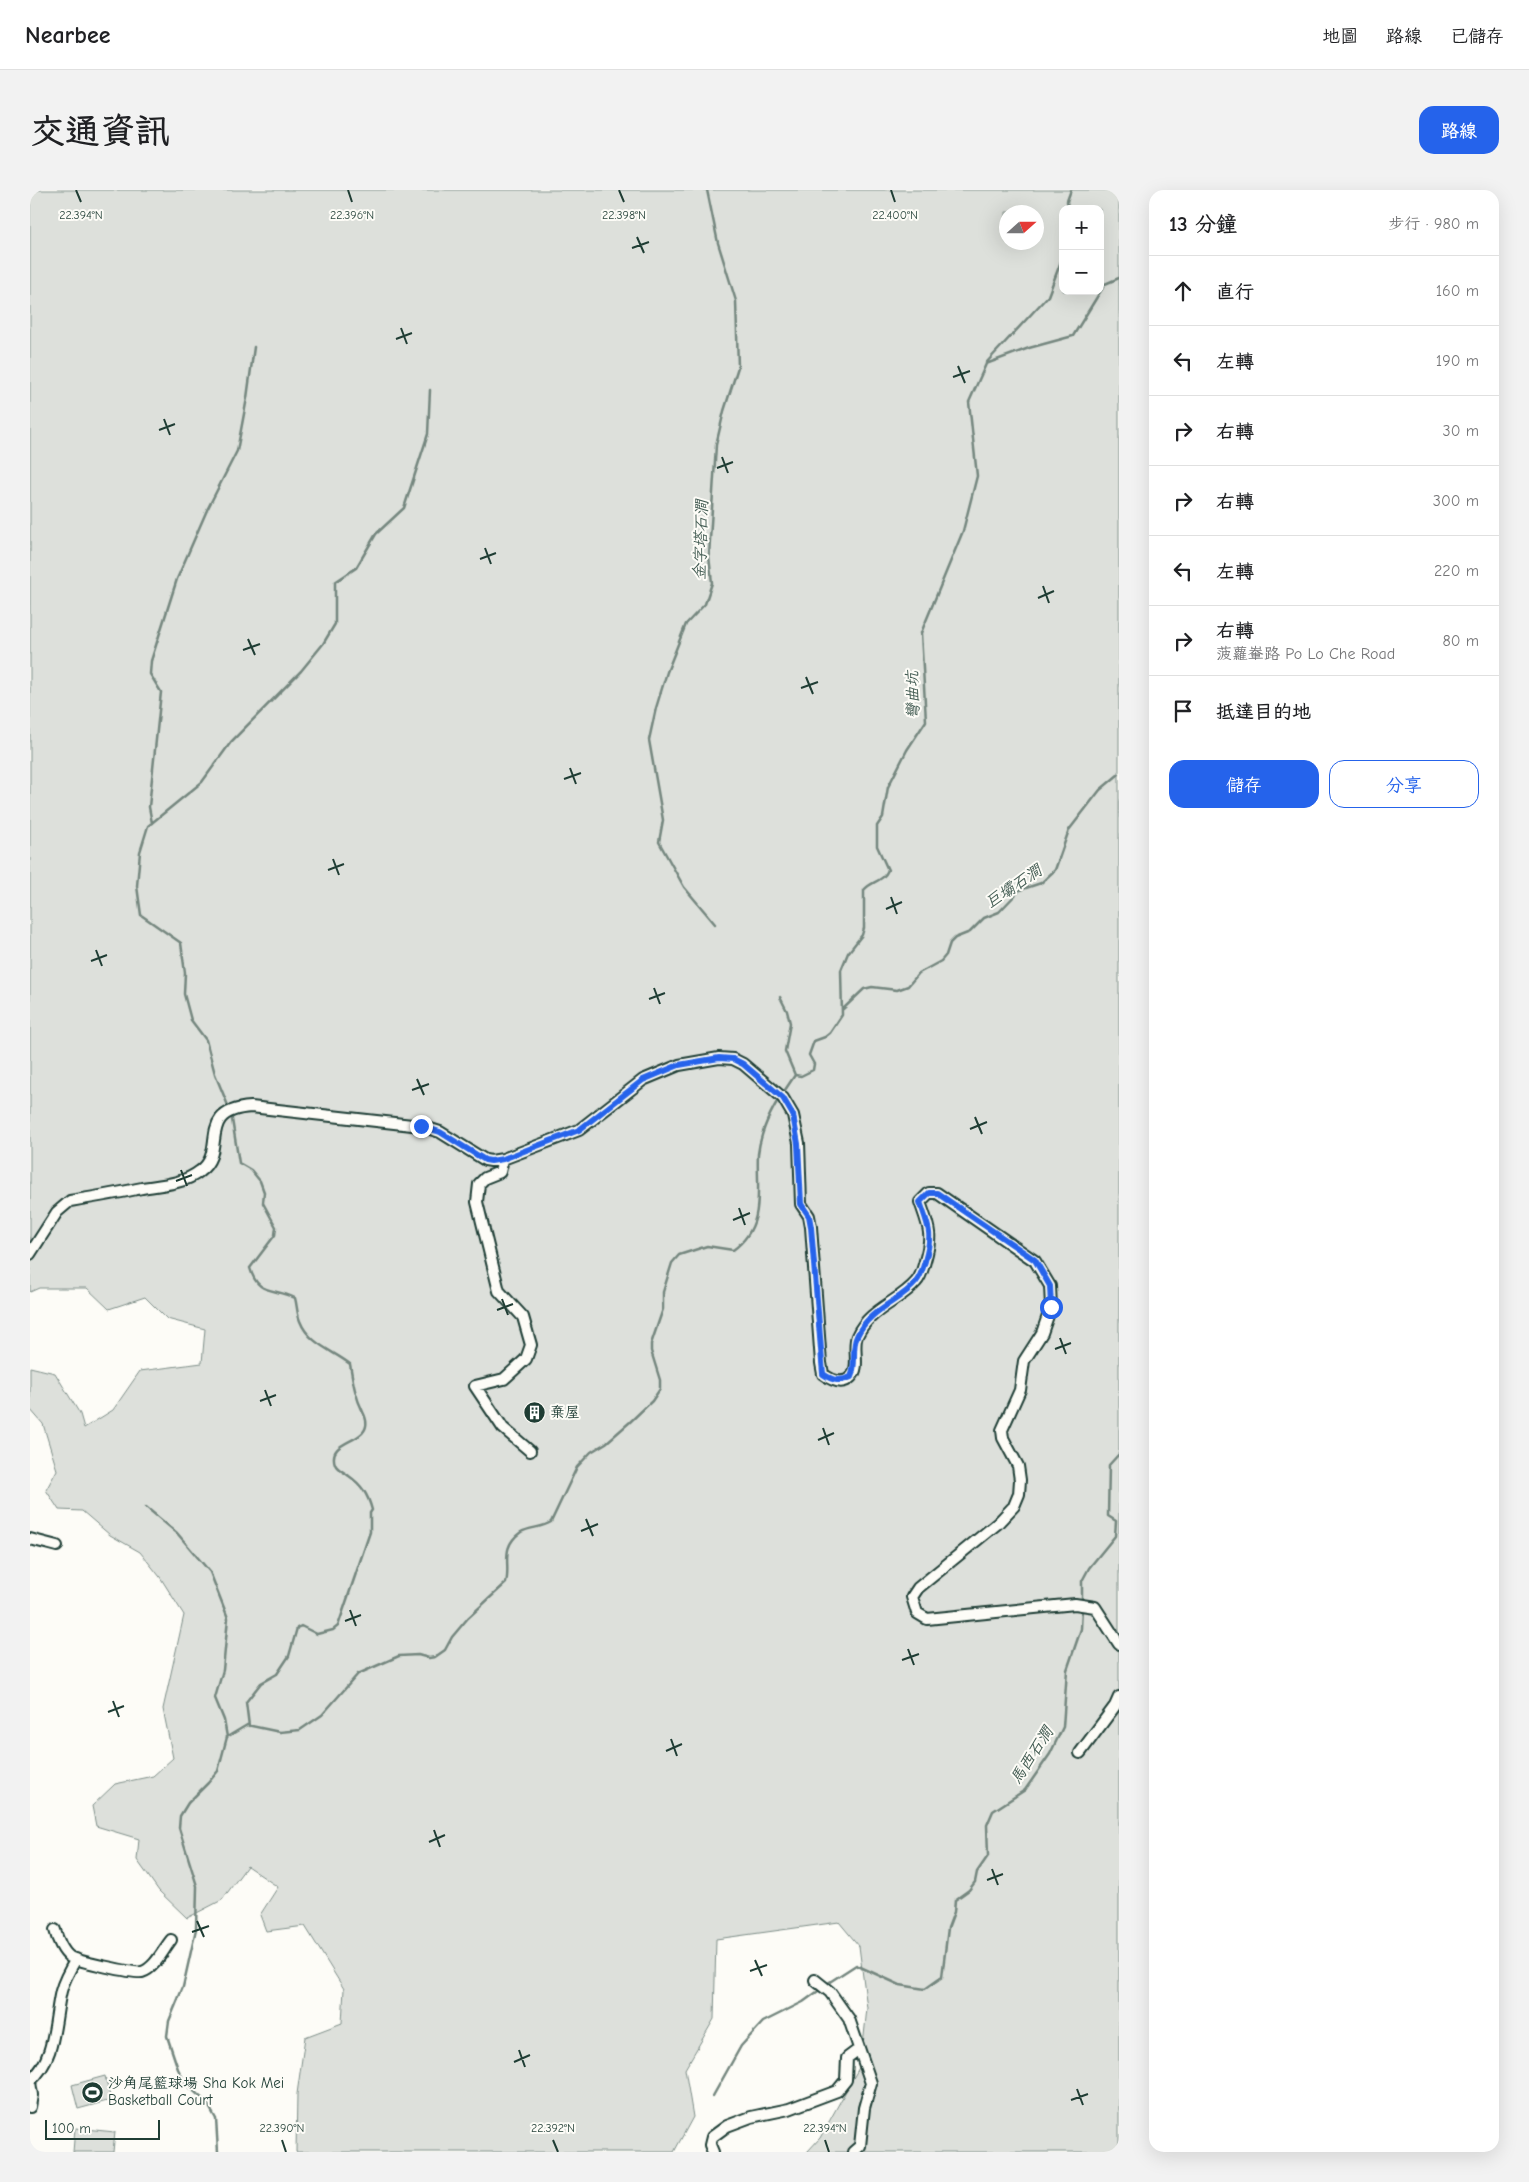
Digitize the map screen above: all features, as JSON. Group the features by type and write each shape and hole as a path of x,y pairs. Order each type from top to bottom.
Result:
{"street":[{"path":"30,1254 57,1212 70,1201 174,1183 202,1171 211,1157 217,1123 225,1114 239,1108 251,1107 421,1126 440,1132 485,1160 491,1161 503,1159 579,1130 643,1080 679,1065 719,1058 733,1059 743,1064 783,1098 793,1115 798,1144 801,1204 809,1216 811,1227 821,1363 823,1374 832,1381 843,1381 851,1377 855,1369 856,1337 872,1316 917,1281 930,1242 929,1227 920,1202 929,1193 937,1193 1035,1260 1050,1286 1051,1307 1042,1333 1024,1361 1020,1390 1002,1430 1003,1438 1018,1466 1019,1494 1008,1514 918,1588 912,1597 917,1613 927,1619 1081,1605 1095,1607 1119,1644"},
{"path":"503,1159 500,1172 485,1178 479,1184 478,1202 499,1291 523,1317 531,1345 526,1359 504,1379 475,1386 503,1428 530,1451"},
{"path":"30,1539 57,1546"},
{"path":"1080,1753 1115,1706 1119,1697"},
{"path":"56,1930 57,1938 70,1956 87,1963 103,1964 121,1971 142,1972 154,1963 171,1940"},
{"path":"30,2107 32,2095 30,2081 39,2074 47,2058 61,1991 66,1976 76,1959"},
{"path":"821,1984 849,2019 872,2083 864,2108 860,2146 853,2152"},
{"path":"713,2152 710,2145 712,2137 727,2126 751,2116 789,2109 837,2091 846,2080 847,2058 859,2049"}],"shaded area":[{"path":"30,190 1119,190 1119,2152 807,2152 820,2138 861,2064 867,2008 859,1946 839,1922 716,1939 714,2019 685,2069 693,2117 674,2152 296,2152 297,2094 305,2037 342,2023 344,1989 305,1926 266,1931 260,1915 278,1887 247,1866 222,1900 187,1918 159,1891 137,1860 139,1839 96,1826 92,1806 115,1784 153,1776 173,1758 163,1709 184,1615 160,1577 140,1552 110,1535 82,1511 59,1510 46,1490 57,1470 43,1424 30,1409 30,1367 55,1373 80,1414 84,1428 113,1410 140,1371 202,1363 205,1329 167,1319 145,1297 109,1309 87,1288 39,1288 30,1292"},
{"name":"沙角尾籃球場 Sha Kok Mei Basketball Court","path":"105,2076 111,2100 78,2109 72,2085"},
{"path":"75,2128 115,2132 113,2152 73,2152"}],"waterway":[{"name":"金字塔石澗","path":"707,190 718,243 736,301 738,367 724,411 716,445 709,556 712,583 705,604 686,624 667,672 649,740 663,820 659,842 684,887 715,924"},
{"name":"彎曲坑","path":"1068,205 1071,190"},
{"name":"彎曲坑","path":"986,363 1048,296 1059,267"},
{"name":"彎曲坑","path":"795,1075 801,1076 813,1070 814,1064 809,1055 814,1041 830,1033 842,1015 841,970 848,953 862,935 864,928 864,890 883,877 888,870 877,846 877,826 883,817 888,787 907,750 926,721 921,633 963,531 977,476 969,402 986,364 1029,348 1073,336 1105,284 1119,278"},
{"path":"152,823 149,807 161,692 150,674 151,661 177,579 207,510 237,451 254,347"},
{"path":"229,1108 215,1074 206,1040 191,1020 184,994 185,973 181,943 141,915 137,886 140,852 148,826 202,782 231,742 301,671 323,644 335,624 335,582 356,568 376,534 404,508 428,434 430,390"},
{"name":"巨壩石澗","path":"843,1009 864,989 872,987 897,990 908,986 919,973 941,961 946,955 950,943 955,938 970,932 984,918 999,912 1020,890 1041,883 1055,870 1069,830 1100,790 1119,774"},
{"path":"780,997 787,1011 790,1023 785,1051 795,1075"},
{"path":"783,1093 795,1075"},
{"path":"227,1737 247,1725 280,1732 300,1730 322,1715 358,1674 399,1656 418,1655 429,1658 435,1657 445,1650 452,1637 468,1618 506,1583 508,1550 514,1538 525,1530 551,1522 577,1467 591,1452 606,1443 630,1422 652,1401 660,1389 660,1380 651,1351 651,1344 663,1309 663,1292 672,1263 679,1255 707,1246 733,1250 744,1240 751,1229 758,1206 759,1147 765,1126 778,1100"},
{"path":"231,1113 239,1163 251,1170 260,1181 264,1192 263,1203 276,1227 275,1235 250,1268 253,1277 262,1287 295,1298 298,1315 304,1329 315,1341 350,1364 356,1395 366,1424 359,1436 336,1451 334,1456 335,1464 337,1468 354,1479 361,1487 369,1500 372,1510 370,1513 370,1532 338,1626 333,1630 317,1634 301,1626 297,1628 289,1656 277,1674 261,1683 246,1702 249,1726"},
{"name":"馬西石澗","path":"1082,1603 1082,1581 1089,1568 1115,1536 1116,1521 1108,1516 1109,1465 1119,1454"},
{"path":"146,1507 177,1533 210,1572 228,1618 223,1670 215,1698 224,1720 227,1737 218,1771 188,1803 180,1816 179,1828 197,1886 196,1929 183,1987 169,2021 167,2036 178,2069 186,2084 207,2103 216,2119 218,2152"},
{"name":"馬西石澗","path":"825,1985 856,1965 900,1985 925,1989 942,1977 948,1928 954,1912 955,1900 969,1890 975,1882 977,1872 988,1856 987,1825 993,1811 1025,1790 1050,1754 1063,1727 1067,1670 1081,1629 1082,1608"},
{"name":"馬西石澗","path":"713,2096 741,2046 763,2022 803,2002 821,1989"}],"place":[{"name":"棄屋","path":"534,1412"},
{"name":"沙角尾籃球場 Sha Kok Mei Basketball Court","path":"92,2092"}],"route":[{"path":"421,1126 440,1132 485,1160 503,1159 579,1130 643,1080 679,1065 719,1058 733,1059 743,1064 783,1098 793,1115 798,1144 801,1204 809,1216 811,1227 823,1374 832,1381 843,1381 851,1377 855,1369 856,1337 872,1316 917,1281 922,1272 930,1242 929,1227 920,1202 929,1193 937,1193 1035,1260 1042,1269 1050,1286 1051,1307"}]}
